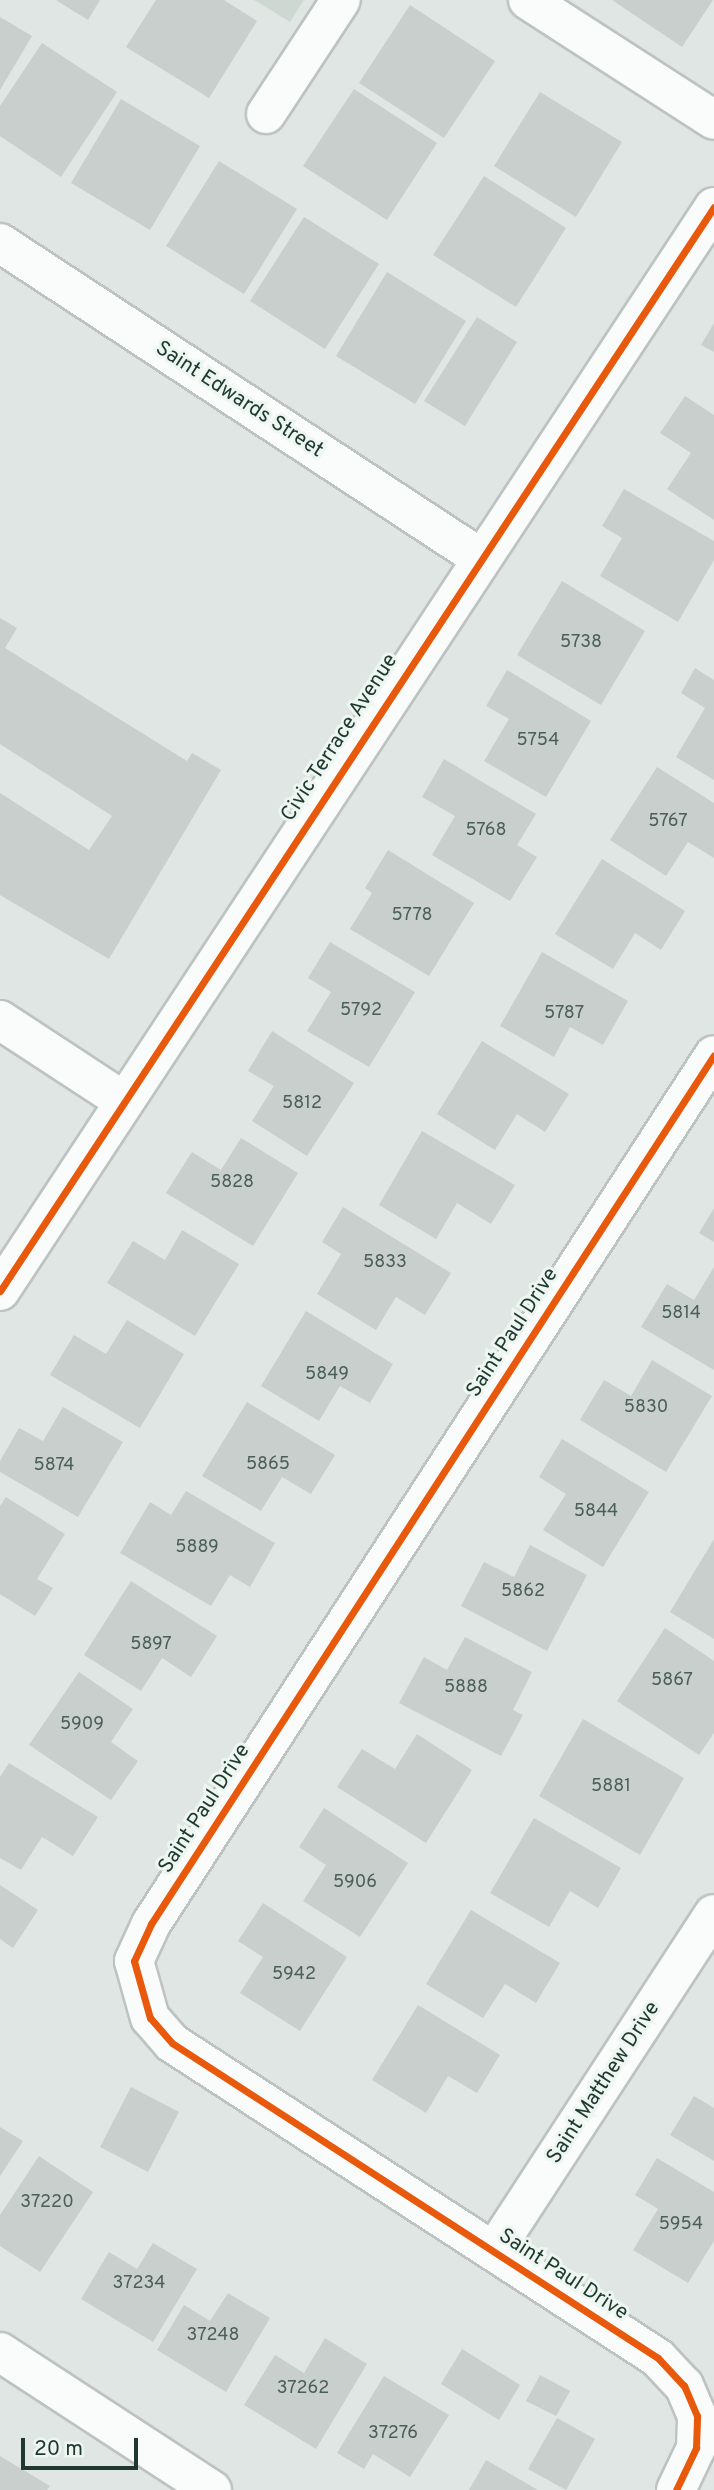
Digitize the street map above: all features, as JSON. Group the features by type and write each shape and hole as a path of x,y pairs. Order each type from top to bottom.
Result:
{"street":[{"path":"266,114 341,0"},
{"path":"528,0 714,120"},
{"name":"Civic Terrace Avenue","path":"0,1291 479,557 714,207"},
{"name":"Saint Edwards Street","path":"0,243 479,557"},
{"path":"0,1020 124,1101"},
{"name":"Saint Paul Drive","path":"677,2490 696,2448 697,2416 684,2386 658,2358 172,2043 144,2006 135,1961 159,1912 714,1055"},
{"name":"Saint Matthew Drive","path":"494,2251 714,1914"},
{"path":"0,2352 212,2490"}],"shaded area":[{"path":"254,0 304,0 290,22"}],"building":[{"path":"56,0 100,0 88,20"},
{"path":"156,0 224,0 257,21 209,98 126,47"},
{"path":"612,0 713,0 682,47"},
{"path":"410,5 495,61 444,138 359,83"},
{"path":"0,17 32,36 0,90"},
{"path":"42,43 117,92 61,177 0,136 0,106"},
{"path":"354,89 437,143 387,220 303,166"},
{"path":"540,92 622,142 576,217 494,166"},
{"path":"121,99 200,146 150,230 71,183"},
{"path":"219,161 297,209 244,294 166,246"},
{"path":"484,176 566,228 516,307 433,255"},
{"path":"304,217 379,264 325,349 250,301"},
{"path":"387,272 466,321 415,404 336,356"},
{"path":"477,317 517,342 465,426 424,401"},
{"path":"714,323 714,352 701,345"},
{"path":"685,396 714,415 714,520 667,489 691,453 660,433"},
{"path":"624,489 714,541 714,560 678,622 600,576 622,538 602,526"},
{"path":"562,581 645,631 601,705 517,655"},
{"path":"0,618 17,628 5,648 187,761 192,753 221,770 109,959 0,895 0,793 89,850 112,816 0,744"},
{"path":"695,668 714,680 714,780 676,757 705,708 681,693"},
{"path":"507,670 591,721 546,797 484,761 509,719 486,706"},
{"path":"444,759 536,814 517,845 537,857 510,901 432,855 455,816 422,797"},
{"path":"657,767 714,803 714,858 688,842 666,876 610,840"},
{"path":"388,850 474,903 429,976 350,929 372,893 365,888"},
{"path":"602,859 685,911 661,950 635,933 613,969 555,934"},
{"path":"330,942 415,992 369,1067 307,1031 331,992 308,978"},
{"path":"542,952 628,1001 603,1045 570,1027 554,1057 500,1026"},
{"path":"272,1031 354,1083 307,1156 252,1121 274,1086 248,1071"},
{"path":"482,1041 569,1094 545,1132 517,1114 495,1150 437,1114"},
{"path":"422,1131 515,1185 491,1224 457,1203 436,1239 379,1205"},
{"path":"241,1138 298,1173 253,1246 166,1193 192,1152 221,1170"},
{"path":"343,1207 451,1273 425,1315 396,1297 376,1330 317,1294 341,1254 322,1242"},
{"path":"714,1208 714,1242 699,1233"},
{"path":"182,1230 239,1264 195,1336 107,1283 133,1241 165,1260"},
{"path":"714,1267 714,1370 641,1327 667,1284 694,1300"},
{"path":"306,1311 393,1364 370,1403 340,1386 319,1421 261,1386"},
{"path":"127,1320 184,1354 140,1428 50,1375 74,1335 106,1354"},
{"path":"652,1360 712,1396 666,1472 580,1420 604,1380 631,1396"},
{"path":"247,1402 335,1455 311,1494 282,1477 261,1511 202,1476"},
{"path":"63,1407 123,1442 78,1517 0,1472 0,1461 19,1428 43,1441"},
{"path":"562,1439 649,1492 603,1567 543,1530 566,1494 539,1477"},
{"path":"186,1491 275,1543 250,1587 230,1575 211,1606 120,1553 150,1502 171,1515"},
{"path":"6,1497 65,1534 37,1579 53,1588 35,1616 0,1594 0,1506"},
{"path":"714,1539 714,1639 670,1612"},
{"path":"530,1545 587,1575 547,1651 461,1606 484,1562 514,1577"},
{"path":"131,1581 217,1636 191,1677 162,1658 141,1691 84,1655"},
{"path":"665,1628 714,1661 714,1733 699,1755 617,1701"},
{"path":"465,1637 532,1672 513,1710 523,1715 501,1756 399,1703 424,1657 447,1670"},
{"path":"79,1672 133,1709 111,1742 138,1761 111,1800 29,1745"},
{"path":"583,1719 684,1778 640,1855 539,1796"},
{"path":"417,1734 472,1770 426,1843 337,1787 362,1749 395,1769"},
{"path":"9,1763 98,1817 73,1856 42,1837 21,1870 0,1858 0,1777"},
{"path":"324,1808 408,1863 360,1937 303,1901 326,1865 299,1847"},
{"path":"534,1818 621,1868 598,1908 570,1891 549,1927 490,1893"},
{"path":"0,1885 38,1910 13,1948 0,1939"},
{"path":"263,1903 347,1957 300,2031 240,1993 263,1957 238,1941"},
{"path":"471,1910 560,1963 536,2003 505,1984 483,2018 426,1984"},
{"path":"418,2005 500,2055 477,2093 448,2076 426,2113 372,2080"},
{"path":"131,2087 179,2112 148,2172 100,2147"},
{"path":"694,2096 714,2108 714,2161 670,2135"},
{"path":"0,2127 23,2141 0,2176"},
{"path":"39,2156 93,2192 40,2272 0,2246 0,2215"},
{"path":"657,2158 714,2192 714,2241 688,2283 633,2250 658,2209 635,2195"},
{"path":"153,2243 197,2269 153,2342 81,2299 109,2252 137,2269"},
{"path":"228,2293 270,2318 226,2392 157,2350 184,2305 210,2321"},
{"path":"325,2338 367,2364 316,2449 244,2405 275,2355 304,2373"},
{"path":"462,2349 520,2385 499,2420 441,2384"},
{"path":"540,2375 570,2391 556,2416 526,2401"},
{"path":"384,2376 449,2415 410,2477 373,2454 364,2469 337,2453"},
{"path":"557,2418 595,2439 566,2490 528,2469"},
{"path":"0,2456 50,2486 47,2490 0,2490"},
{"path":"486,2460 538,2490 469,2490"}],"cycle path":[{"path":"0,1291 714,207"},
{"path":"676,2490 696,2448 697,2416 684,2386 658,2358 172,2043 150,2018 134,1961 151,1924 714,1055"}]}
